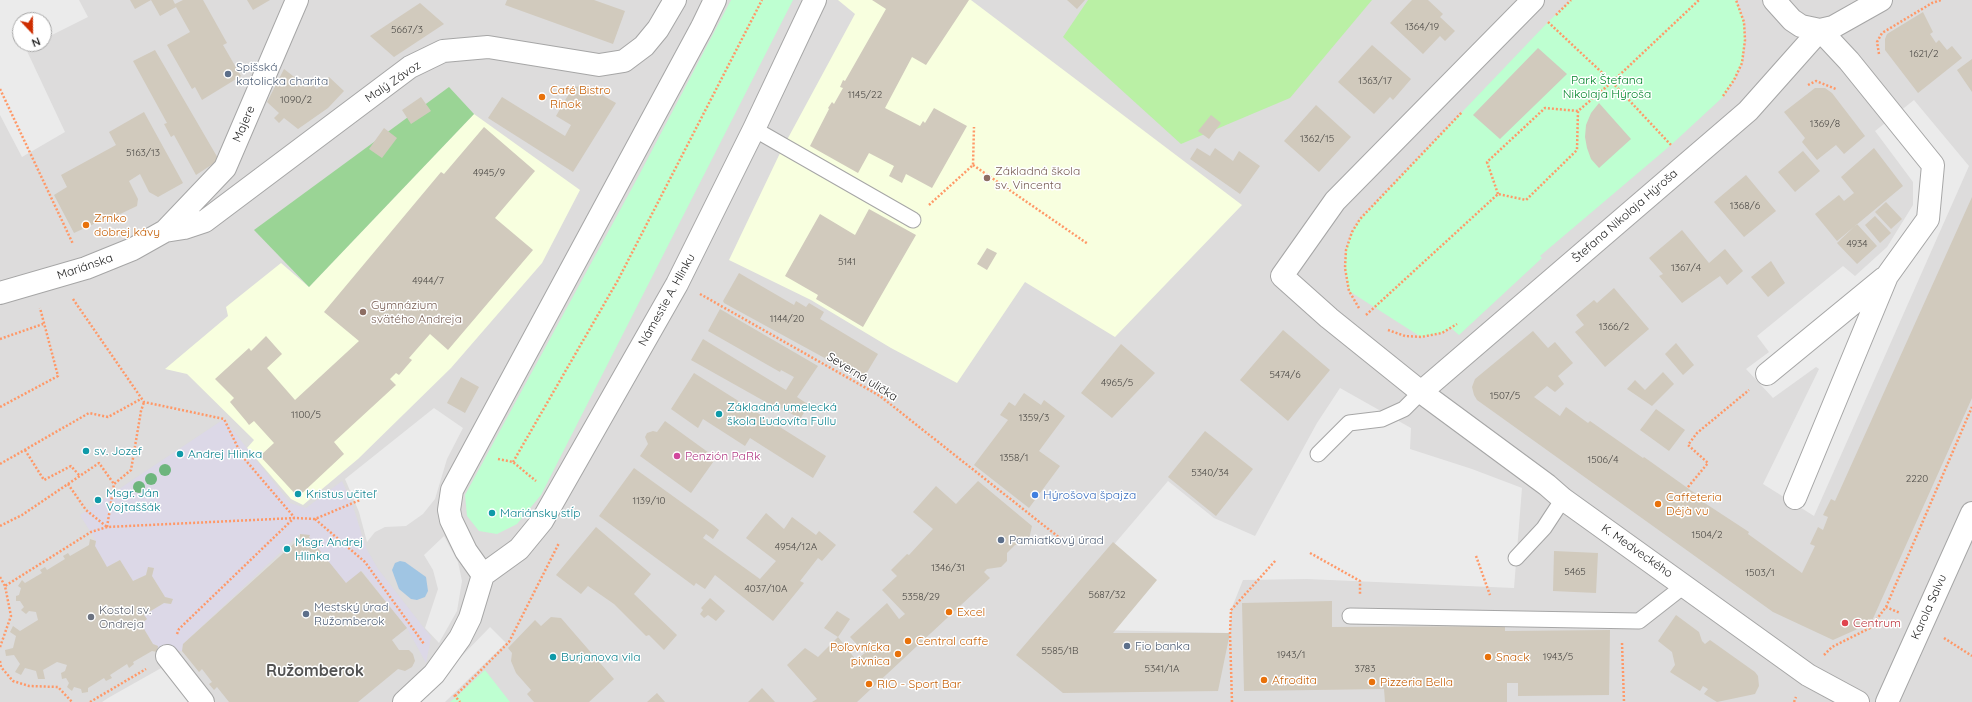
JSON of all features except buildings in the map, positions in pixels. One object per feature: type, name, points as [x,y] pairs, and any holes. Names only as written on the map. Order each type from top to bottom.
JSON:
[{"type":"street","name":"Majere","points":[[166,231],[225,168],[297,0]]},
{"type":"street","name":"Malý Závoz","points":[[166,231],[184,228],[205,220],[410,68],[443,51],[488,47],[599,65],[624,62],[644,46],[658,29],[675,0]]},
{"type":"street","points":[[404,702],[434,674],[448,657],[470,618],[484,575],[466,551],[451,520],[449,510],[452,490],[699,34],[715,0]]},
{"type":"street","name":"Námestie A. Hlinku","points":[[484,575],[519,549],[542,521],[677,284],[754,129],[815,0]]},
{"type":"street","name":"K. Medveckého","points":[[1533,0],[1335,201],[1282,276],[1329,318],[1421,392],[1547,485],[1563,499],[1685,585],[1808,675],[1858,702]]},
{"type":"street","points":[[1774,0],[1792,20],[1801,26],[1820,30],[1833,28],[1881,0]]},
{"type":"street","points":[[1795,498],[1887,276],[1928,220],[1933,165],[1850,61],[1820,30]]},
{"type":"street","name":"Štefana Nikolaja Hýroša","points":[[1421,392],[1748,111],[1820,30]]},
{"type":"street","name":"Mariánska","points":[[0,293],[86,268],[133,249],[166,231]]},
{"type":"street","points":[[1767,374],[1887,276]]},
{"type":"street","name":"Karola Salvu","points":[[1887,702],[1972,513]]},
{"type":"street","points":[[167,656],[203,702]]},
{"type":"lane","points":[[754,129],[913,220]]},
{"type":"lane","points":[[1318,454],[1349,423],[1382,419],[1404,409],[1421,392]]},
{"type":"lane","points":[[1516,558],[1544,528],[1563,499]]},
{"type":"lane","points":[[1355,616],[1621,622],[1639,621],[1685,585]]},
{"type":"path","points":[[513,462],[618,280],[762,0]]},
{"type":"path","points":[[1571,0],[1548,22],[1612,82],[1671,145]]},
{"type":"path","points":[[1498,194],[1487,162],[1545,108],[1578,111],[1612,82],[1699,0]]},
{"type":"path","points":[[1719,100],[1734,80],[1742,63],[1745,40],[1744,22],[1736,0]]},
{"type":"path","points":[[1805,86],[1816,81],[1838,89],[1880,58],[1877,49],[1877,42],[1882,33],[1931,1],[1941,0]]},
{"type":"path","points":[[0,89],[69,236],[86,268]]},
{"type":"path","points":[[1371,320],[1366,316],[1349,291],[1345,268],[1346,250],[1352,232],[1360,219],[1465,109]]},
{"type":"path","points":[[1498,194],[1526,200],[1577,150],[1578,111]]},
{"type":"path","points":[[913,220],[973,165],[974,127]]},
{"type":"path","points":[[1666,150],[1677,140]]},
{"type":"path","points":[[973,165],[1088,244]]},
{"type":"path","points":[[1329,318],[1366,316],[1498,194]]},
{"type":"path","name":"Severná ulička","points":[[677,284],[697,292],[880,396],[1061,539]]},
{"type":"path","points":[[0,407],[58,376],[43,324],[39,302]]},
{"type":"path","points":[[75,304],[144,402],[224,419],[242,456],[295,518]]},
{"type":"path","points":[[1383,329],[1405,336],[1421,337],[1442,333],[1462,322]]},
{"type":"path","points":[[0,339],[43,324]]},
{"type":"path","points":[[1688,487],[1708,463],[1688,445],[1697,433],[1767,374]]},
{"type":"path","points":[[0,464],[89,413],[108,417],[141,399]]},
{"type":"path","points":[[107,527],[114,484],[131,470],[141,411],[144,402]]},
{"type":"path","points":[[1794,702],[1808,675],[1819,659],[1832,647],[1870,628],[1886,607],[1972,407]]},
{"type":"path","points":[[25,450],[44,480],[71,466],[79,475]]},
{"type":"path","points":[[0,526],[22,515],[79,475],[99,463],[114,484]]},
{"type":"path","points":[[68,484],[86,510],[107,527]]},
{"type":"path","points":[[6,586],[91,532],[107,527],[295,518],[315,519],[360,500]]},
{"type":"path","points":[[90,702],[167,656],[179,630],[295,518]]},
{"type":"path","points":[[315,519],[365,562],[429,651],[434,674]]},
{"type":"path","points":[[1310,553],[1360,580],[1355,616]]},
{"type":"path","points":[[1476,556],[1498,619]]},
{"type":"path","points":[[1232,702],[1230,633],[1231,610],[1276,560]]},
{"type":"path","points":[[0,577],[6,586],[12,616],[0,647]]},
{"type":"path","points":[[1886,607],[1922,623],[1972,656]]},
{"type":"path","points":[[1621,622],[1624,702]]},
{"type":"path","points":[[0,661],[1,667],[13,681],[29,686],[58,687],[72,702]]},
{"type":"shaded area","points":[[0,0],[1972,0],[1972,702],[0,702]]},
{"type":"shaded area","points":[[0,0],[79,0],[88,17],[52,35],[52,12],[12,12],[12,52],[27,52],[65,132],[22,157],[0,115]]},
{"type":"shaded area","name":"Základná škola sv. Vincenta","points":[[838,0],[971,0],[1242,205],[1115,337],[1025,282],[957,383],[891,348],[811,300],[729,260],[781,151],[855,14]]},
{"type":"shaded area","points":[[1914,100],[1969,166],[1814,516],[1763,484],[1819,369],[1816,367],[1773,398],[1746,369],[1769,352],[1757,336],[1843,266],[1855,276],[1887,247],[1913,205],[1913,182],[1875,131]]},
{"type":"shaded area","name":"Gymnázium svätého Andreja","points":[[474,114],[580,190],[542,263],[451,368],[358,459],[303,505],[291,499],[247,448],[254,440],[187,374],[165,369],[228,316],[226,307],[281,263],[309,287]]},
{"type":"shaded area","points":[[1340,388],[1411,428],[1410,449],[1472,469],[1522,488],[1514,588],[1307,579],[1243,580],[1231,610],[1230,633],[1102,630],[1105,555],[1168,481],[1214,518],[1255,536],[1317,423]]},
{"type":"shaded area","points":[[434,408],[463,428],[447,459],[435,499],[423,514],[406,526],[385,527],[375,532],[367,542],[359,512],[345,479]]},
{"type":"shaded area","points":[[224,419],[290,503],[306,508],[342,481],[352,503],[366,548],[378,569],[431,637],[426,663],[407,628],[362,571],[346,583],[300,534],[183,644],[182,651],[157,652],[158,646],[153,644],[141,624],[147,619],[144,615],[164,603],[171,604],[173,599],[165,597],[152,576],[154,568],[148,567],[146,575],[133,581],[120,560],[107,567],[95,546],[96,541],[80,515]]},
{"type":"shaded area","points":[[444,536],[458,562],[462,581],[457,611],[439,643],[425,628],[438,589],[433,570],[424,555]]},
{"type":"shaded area","points":[[490,627],[506,643],[445,702],[417,702]]},
{"type":"shaded area","points":[[163,667],[191,702],[102,702],[108,698]]},
{"type":"green space","points":[[731,0],[793,0],[541,495],[517,524],[497,534],[479,531],[467,516],[465,495],[638,177]]},
{"type":"green space","points":[[1088,0],[1372,0],[1290,98],[1181,144],[1063,37]]},
{"type":"green space","name":"Park Štefana Nikolaja Hýroša","points":[[1571,0],[1736,0],[1744,22],[1745,40],[1742,63],[1724,96],[1671,145],[1540,256],[1542,258],[1459,335],[1451,328],[1442,333],[1421,337],[1349,291],[1345,268],[1346,250],[1352,232],[1360,219],[1548,22]]},
{"type":"green space","points":[[449,87],[474,114],[309,287],[254,230]]},
{"type":"green space","points":[[485,670],[510,702],[450,702],[456,697]]},
{"type":"water","points":[[400,561],[405,562],[426,577],[428,591],[425,597],[417,600],[411,599],[399,589],[392,570],[395,563]]},
{"type":"place","name":"Spišská katolicka charita","points":[[228,74]]},
{"type":"place","name":"Café Bistro Rínok","points":[[542,97]]},
{"type":"place","name":"Základná škola sv. Vincenta","points":[[987,178]]},
{"type":"place","name":"Zrnko dobrej kávy","points":[[86,225]]},
{"type":"place","name":"Gymnázium svätého Andreja","points":[[363,312]]},
{"type":"place","name":"Základná umelecká škola Ľudovíta Fullu","points":[[719,414]]},
{"type":"place","name":"sv. Jozef","points":[[86,451]]},
{"type":"place","name":"Andrej Hlinka","points":[[180,454]]},
{"type":"place","name":"Penzión PaRk","points":[[677,456]]},
{"type":"place","name":"Kristus učiteľ","points":[[298,494]]},
{"type":"place","name":"Hýrošova špajza","points":[[1035,495]]},
{"type":"place","name":"Msgr. Ján Vojtaššák","points":[[98,500]]},
{"type":"place","name":"Caffeteria Déjà vu","points":[[1658,504]]},
{"type":"place","name":"Mariánsky stĺp","points":[[492,513]]},
{"type":"place","name":"Pamiatkový úrad","points":[[1001,540]]},
{"type":"place","name":"Msgr. Andrej Hlinka","points":[[287,549]]},
{"type":"place","name":"Excel","points":[[949,612]]},
{"type":"place","name":"Mestský úrad Ružomberok","points":[[306,614]]},
{"type":"place","name":"Kostol sv. Ondreja","points":[[91,617]]},
{"type":"place","name":"Centrum","points":[[1845,623]]},
{"type":"place","name":"Central caffe","points":[[908,641]]},
{"type":"place","name":"Fio banka","points":[[1127,646]]},
{"type":"place","name":"Poľovnícka pivnica","points":[[898,654]]},
{"type":"place","name":"Burjanova vila","points":[[553,657]]},
{"type":"place","name":"Snack","points":[[1488,657]]},
{"type":"place","name":"Afrodita","points":[[1264,680]]},
{"type":"place","name":"Pizzeria Bella","points":[[1372,682]]},
{"type":"place","name":"RIO - Sport Bar","points":[[869,684]]},
{"type":"district","name":"Ružomberok","points":[[315,671]]}]
